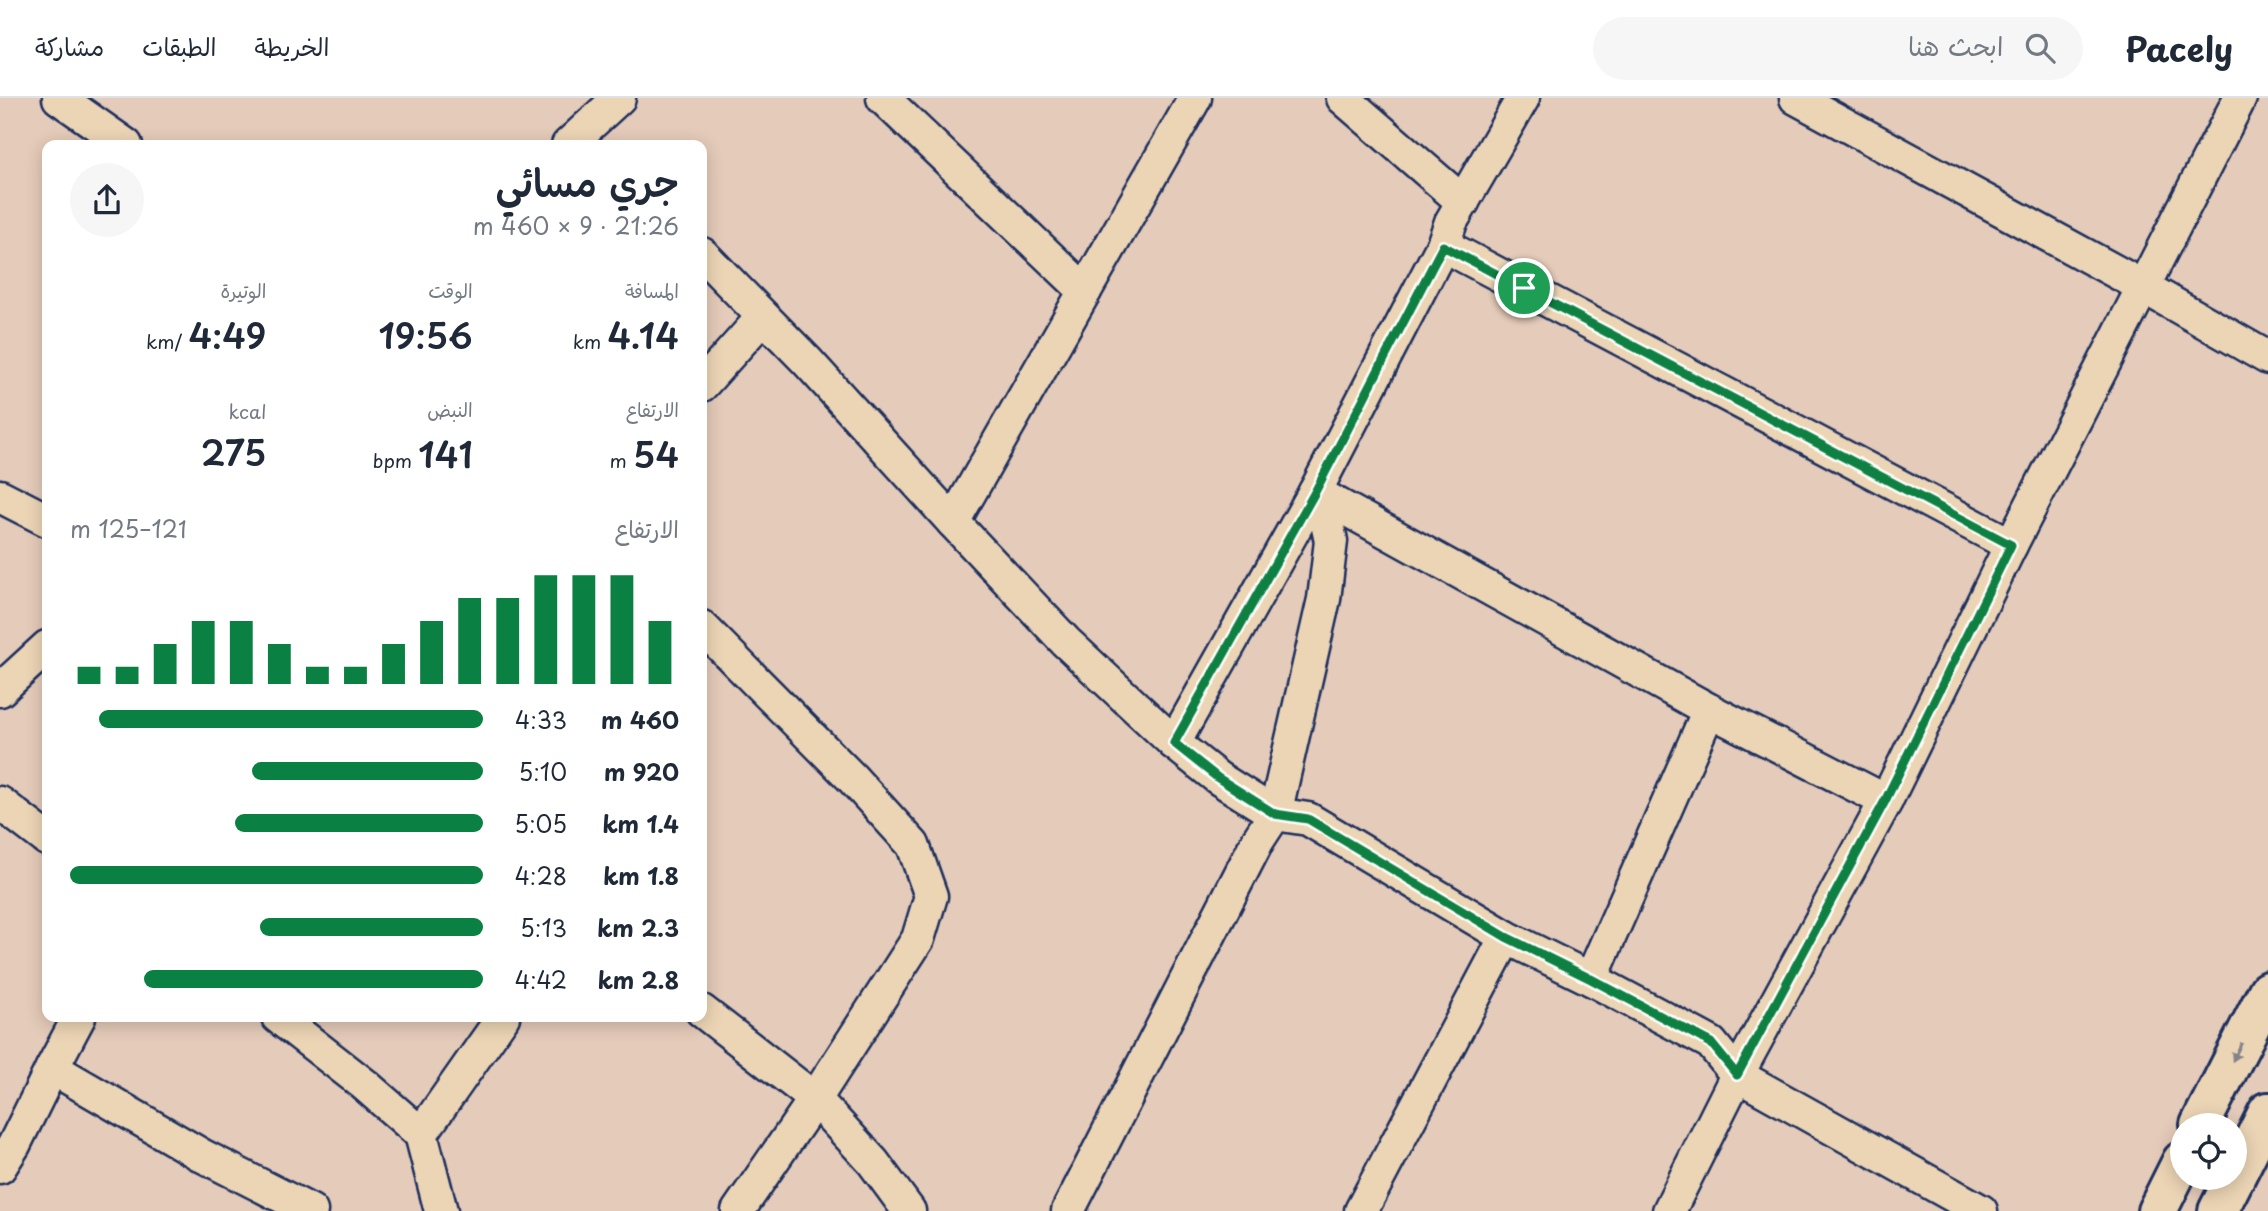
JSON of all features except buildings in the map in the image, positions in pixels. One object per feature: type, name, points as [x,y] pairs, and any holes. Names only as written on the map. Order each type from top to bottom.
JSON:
[{"type":"main road","points":[[2206,1113],[2268,991]]},
{"type":"main road","points":[[2218,1211],[2268,1112]]},
{"type":"main road","points":[[2157,1211],[2170,1185]]},
{"type":"street","points":[[59,98],[119,140]]},
{"type":"street","points":[[583,140],[619,98]]},
{"type":"street","points":[[883,98],[1085,291]]},
{"type":"street","points":[[953,522],[1195,98]]},
{"type":"street","points":[[1343,98],[1463,202]]},
{"type":"street","points":[[1174,743],[1315,492],[1443,246],[1451,222],[1523,98]]},
{"type":"street","points":[[1796,98],[2142,286],[2268,358]]},
{"type":"street","points":[[1669,1211],[1737,1075],[1885,801],[2011,545],[2240,98]]},
{"type":"street","points":[[1443,246],[2011,545]]},
{"type":"street","points":[[707,259],[807,361],[1066,642],[1174,743],[1218,778],[1275,814],[1308,819],[1506,937],[1711,1043],[1737,1075],[1981,1211]]},
{"type":"street","points":[[707,379],[763,317]]},
{"type":"street","points":[[1315,492],[1709,710],[1885,801]]},
{"type":"street","points":[[1068,1211],[1258,840],[1275,814],[1324,599],[1331,541],[1325,514],[1315,492]]},
{"type":"street","points":[[0,496],[42,517]]},
{"type":"street","points":[[707,632],[852,778],[913,845],[931,896],[918,939],[815,1099],[738,1211]]},
{"type":"street","points":[[0,690],[42,652]]},
{"type":"street","points":[[1591,979],[1709,710]]},
{"type":"street","points":[[0,803],[42,835]]},
{"type":"street","points":[[1361,1211],[1506,937]]},
{"type":"street","points":[[707,1015],[815,1099],[873,1162],[909,1211]]},
{"type":"street","points":[[0,1167],[15,1145],[76,1022]]},
{"type":"street","points":[[284,1022],[365,1085],[421,1134],[442,1211]]},
{"type":"street","points":[[421,1134],[499,1022]]},
{"type":"street","points":[[52,1068],[203,1156],[311,1211]]},
{"type":"route","points":[[1443,246],[1524,288],[2011,545],[1885,801],[1737,1075],[1711,1043],[1506,937],[1308,819],[1275,814],[1218,778],[1174,743],[1315,492],[1443,246]]}]
